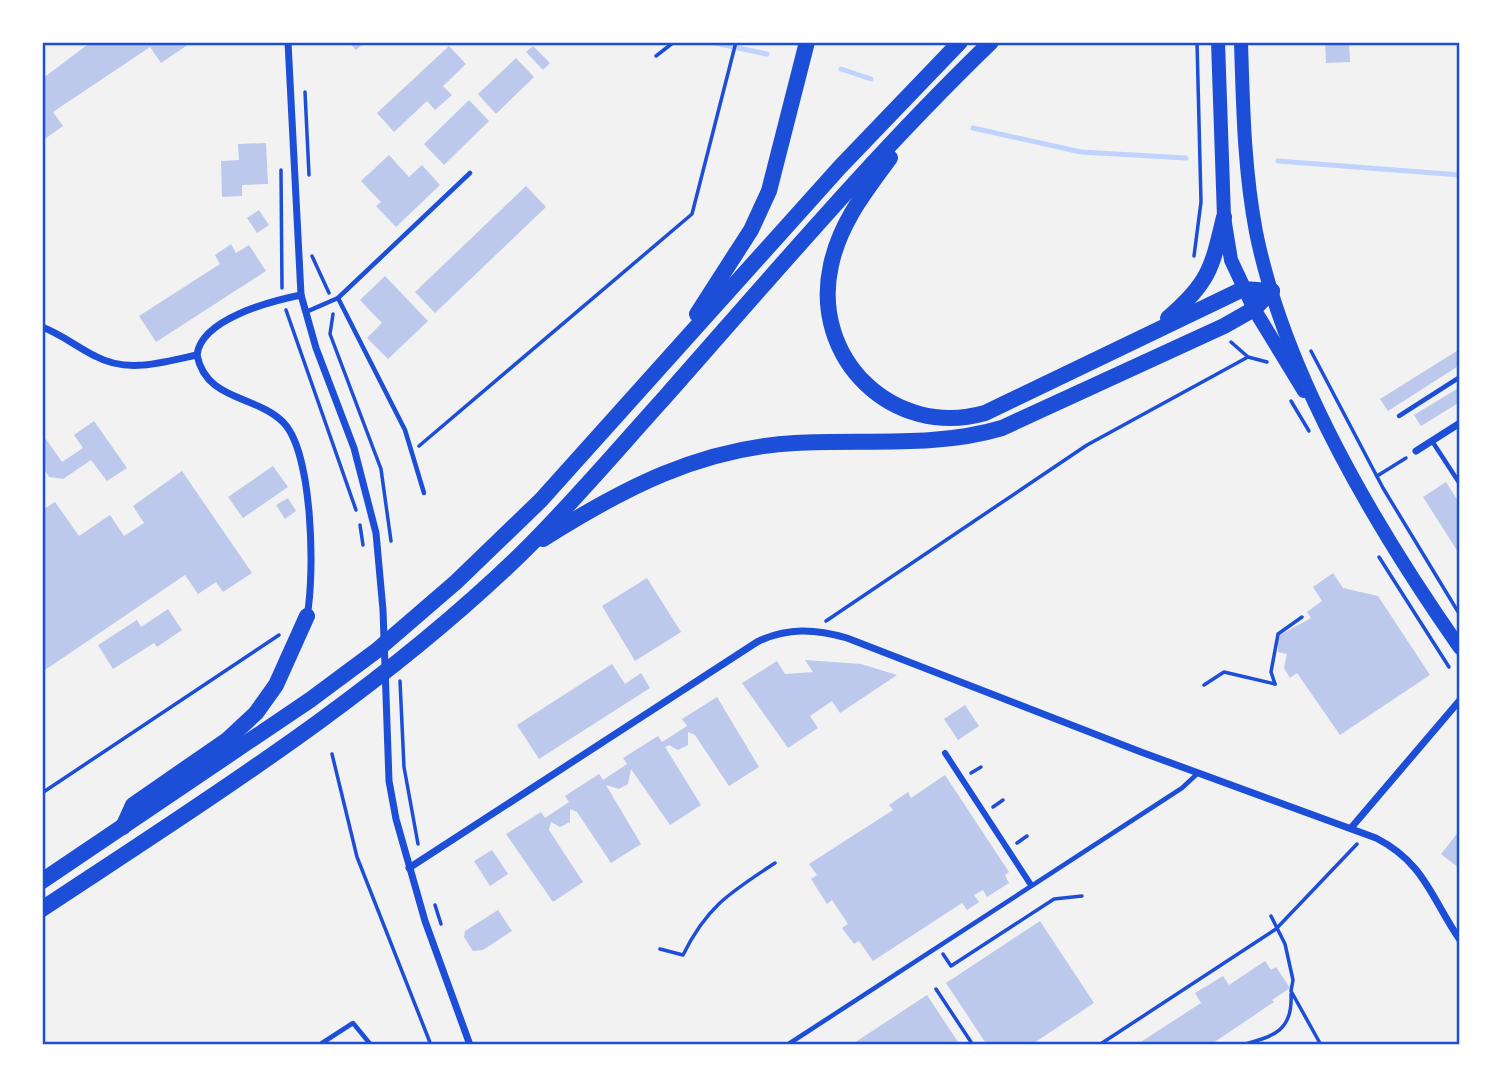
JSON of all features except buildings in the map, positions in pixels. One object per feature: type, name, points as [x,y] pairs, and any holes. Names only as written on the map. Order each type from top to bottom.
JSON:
[{"type":"highway","points":[[674,352],[751,230],[769,191],[807,42]]},
{"type":"highway","points":[[42,881],[255,739],[388,641],[522,519],[841,167],[960,42]]},
{"type":"highway","points":[[42,909],[364,690],[447,621],[523,552],[940,91],[991,42]]},
{"type":"highway","points":[[940,91],[852,210],[833,257],[828,282],[831,318],[840,346],[860,377],[880,396],[905,411],[932,419],[959,419],[1000,406],[1242,289],[1272,291]]},
{"type":"highway","points":[[1151,334],[1189,300],[1208,276],[1224,217]]},
{"type":"highway","points":[[523,552],[630,486],[718,454],[792,443],[965,437],[1002,428],[1077,395],[1254,309],[1272,291]]},
{"type":"highway","points":[[123,827],[133,804],[227,740],[256,713],[276,685],[307,616]]},
{"type":"main road","points":[[1218,42],[1224,217],[1231,260],[1242,289],[1285,364],[1321,415],[1405,566],[1460,648]]},
{"type":"main road","points":[[1241,42],[1249,192],[1272,291],[1321,415]]},
{"type":"street","points":[[288,42],[301,295],[369,500],[379,550],[389,781],[409,868],[425,921],[470,1045]]},
{"type":"street","points":[[301,295],[238,315],[202,341],[197,355],[201,367],[217,388],[269,411],[289,429],[299,458],[313,540],[313,579],[307,616]]},
{"type":"street","points":[[42,327],[95,357],[126,366],[148,365],[197,355]]},
{"type":"street","points":[[1416,451],[1460,423]]},
{"type":"street","points":[[409,868],[757,642],[787,631],[822,631],[1351,828],[1387,844],[1414,864],[1460,940]]},
{"type":"street","points":[[1351,828],[1460,701]]},
{"type":"street","points":[[945,753],[1031,886]]},
{"type":"lane","points":[[305,313],[338,298],[470,173]]},
{"type":"lane","points":[[338,298],[412,452],[424,492]]},
{"type":"lane","points":[[1399,416],[1460,377]]},
{"type":"lane","points":[[1433,440],[1460,484]]},
{"type":"lane","points":[[786,1045],[1182,788],[1198,773]]},
{"type":"lane","points":[[319,1045],[353,1023],[371,1045]]},
{"type":"path","points":[[656,56],[674,42]]},
{"type":"path","points":[[412,452],[692,214],[736,42]]},
{"type":"path","points":[[1192,267],[1200,229],[1201,202],[1198,42]]},
{"type":"path","points":[[280,158],[281,278]]},
{"type":"path","points":[[311,254],[327,282],[332,303],[330,334],[333,345],[364,417],[381,469],[389,516],[391,552]]},
{"type":"path","points":[[289,322],[341,464],[363,546]]},
{"type":"path","points":[[1313,354],[1376,476],[1435,578],[1460,615]]},
{"type":"path","points":[[822,631],[826,621],[839,609],[1087,445],[1248,356]]},
{"type":"path","points":[[1376,476],[1416,451]]},
{"type":"path","points":[[1203,685],[1224,672],[1275,684],[1272,672],[1278,634],[1302,617]]},
{"type":"path","points":[[42,793],[284,631]]},
{"type":"path","points":[[401,696],[404,767],[414,827]]},
{"type":"path","points":[[332,754],[357,857],[431,1045]]},
{"type":"path","points":[[1099,1045],[1276,929],[1357,844]]},
{"type":"path","points":[[660,949],[683,955],[698,924],[716,905],[775,863]]},
{"type":"path","points":[[938,946],[951,966],[1054,899],[1082,896]]},
{"type":"path","points":[[1242,1045],[1264,1039],[1284,1027],[1291,1011],[1293,980],[1284,944],[1271,916]]},
{"type":"path","points":[[936,989],[972,1045]]},
{"type":"path","points":[[1291,991],[1321,1045]]},
{"type":"waterway","points":[[710,42],[767,54]]},
{"type":"waterway","points":[[841,69],[871,79]]},
{"type":"waterway","points":[[973,128],[1081,152],[1186,158]]},
{"type":"waterway","points":[[1278,161],[1460,175]]}]
